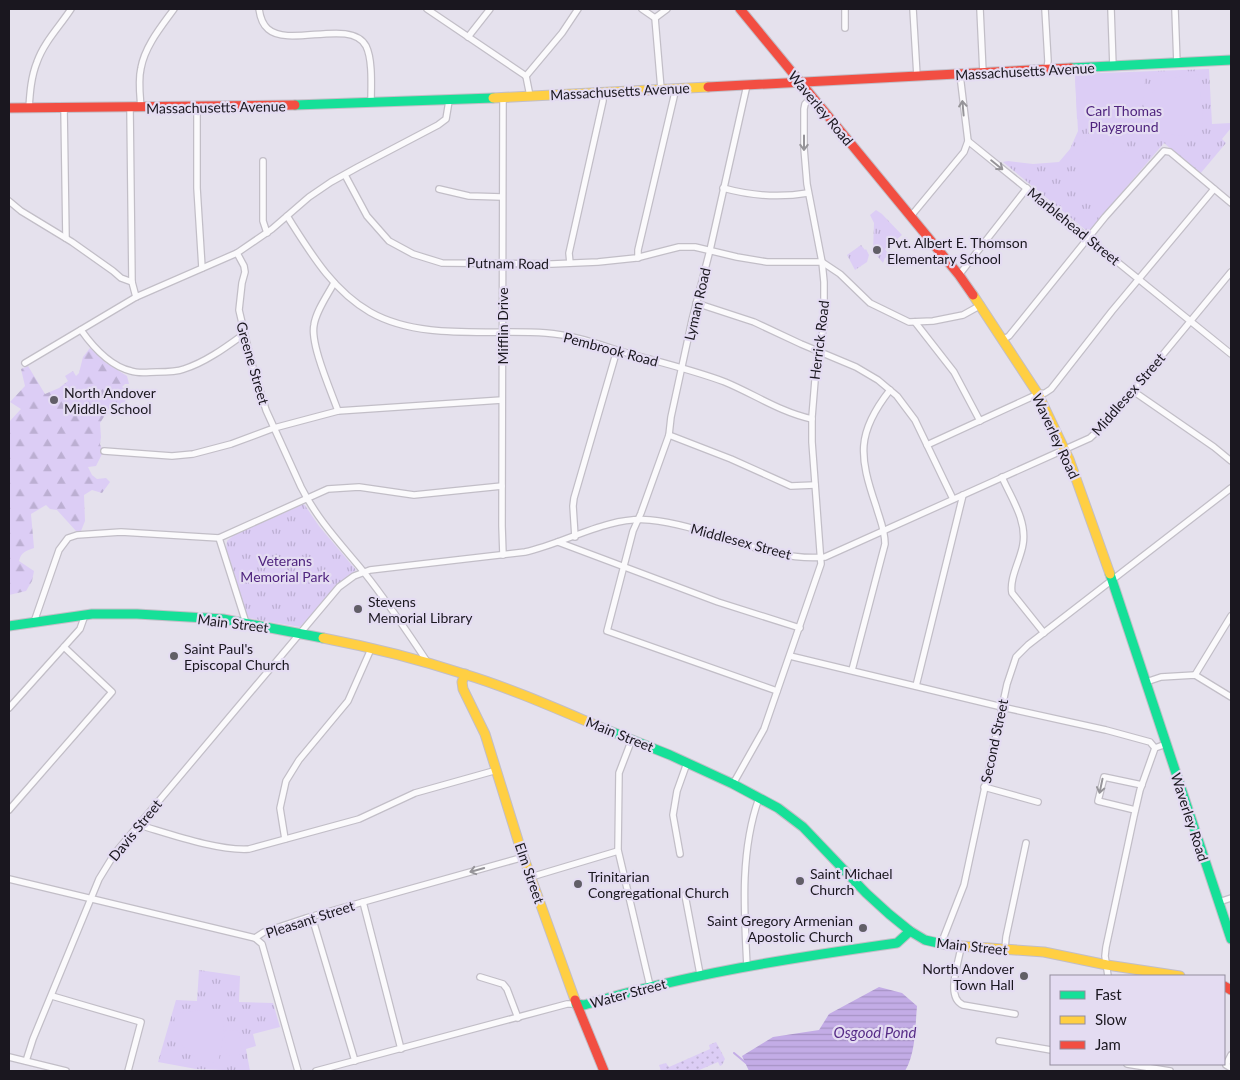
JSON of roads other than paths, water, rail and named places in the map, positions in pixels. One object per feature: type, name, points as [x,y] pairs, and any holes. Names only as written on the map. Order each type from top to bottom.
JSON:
[{"type":"main road","name":"Waverley Road","points":[[740,9],[959,275],[981,305],[1038,394],[1065,449],[1086,504],[1231,939]]},
{"type":"main road","name":"Massachusetts Avenue","points":[[9,108],[141,108],[449,101],[1231,60]]},
{"type":"main road","name":"Main Street","points":[[9,626],[84,615],[137,614],[202,618],[246,623],[301,633],[428,663],[465,674],[507,689],[687,762],[778,808],[796,821],[866,893],[910,932],[925,940],[961,947],[1044,952],[1107,965],[1173,975]]},
{"type":"main road","name":"Elm Street","points":[[465,674],[462,682],[463,689],[481,723],[531,877],[576,1004],[604,1071]]},
{"type":"main road","name":"Water Street","points":[[576,1004],[584,1005],[700,974],[897,943],[910,932]]},
{"type":"street","points":[[29,108],[31,83],[37,61],[44,47],[71,9]]},
{"type":"street","points":[[141,108],[140,75],[142,60],[152,40],[174,9]]},
{"type":"street","points":[[259,9],[268,30],[276,33],[286,36],[345,34],[361,40],[367,48],[370,64],[370,103]]},
{"type":"street","points":[[427,9],[526,76],[530,96]]},
{"type":"street","points":[[468,37],[490,9]]},
{"type":"street","points":[[526,76],[562,33],[578,9]]},
{"type":"street","points":[[642,9],[655,18]]},
{"type":"street","points":[[655,18],[667,9]]},
{"type":"street","points":[[845,9],[845,28]]},
{"type":"street","points":[[914,9],[917,76]]},
{"type":"street","points":[[980,9],[983,73]]},
{"type":"street","points":[[1044,9],[1047,69]]},
{"type":"street","points":[[1110,9],[1113,67]]},
{"type":"street","points":[[1175,9],[1177,64]]},
{"type":"street","points":[[655,18],[661,89]]},
{"type":"street","points":[[911,216],[964,152],[968,141],[960,75]]},
{"type":"street","name":"Lyman Road","points":[[747,85],[710,250],[696,303],[669,435],[633,531],[607,631],[777,691]]},
{"type":"street","points":[[638,258],[638,250],[676,88]]},
{"type":"street","points":[[570,263],[569,253],[603,101],[602,92]]},
{"type":"street","name":"Herrick Road","points":[[733,784],[764,729],[819,572],[821,557],[812,419],[814,382],[825,311],[822,262],[808,193],[804,148],[805,104],[812,97]]},
{"type":"street","name":"Mifflin Drive","points":[[503,98],[503,555]]},
{"type":"street","points":[[25,363],[136,297],[238,254],[267,233],[309,197],[344,175],[438,125],[446,119],[449,101]]},
{"type":"street","points":[[197,106],[197,188],[202,268]]},
{"type":"street","points":[[64,108],[66,238]]},
{"type":"street","points":[[130,108],[132,282],[136,297]]},
{"type":"street","name":"Marblehead Street","points":[[968,141],[1231,354]]},
{"type":"street","points":[[1004,340],[1164,151],[1170,152],[1231,204]]},
{"type":"street","points":[[263,161],[263,221],[267,233]]},
{"type":"street","name":"Putnam Road","points":[[344,175],[367,216],[389,241],[404,250],[442,263],[570,263],[612,261],[638,258],[678,247],[710,250],[767,262],[822,262]]},
{"type":"street","points":[[723,188],[754,195],[771,196],[808,193]]},
{"type":"street","points":[[959,275],[1027,188]]},
{"type":"street","points":[[439,189],[469,196],[502,197]]},
{"type":"street","points":[[927,445],[1051,389],[1105,319],[1214,189]]},
{"type":"street","points":[[9,202],[66,238],[114,271],[121,278],[132,282]]},
{"type":"street","name":"Pembrook Road","points":[[287,216],[317,262],[334,283],[370,312],[392,322],[442,330],[569,335],[725,382],[778,408],[812,419]]},
{"type":"street","name":"Greene Street","points":[[238,254],[244,266],[239,310],[257,382],[274,428],[307,498],[428,663]]},
{"type":"street","points":[[822,262],[840,274],[870,303],[909,322],[933,321],[963,315],[981,305]]},
{"type":"street","name":"Middlesex Street","points":[[301,633],[339,587],[363,572],[539,549],[614,524],[638,520],[676,524],[778,553],[825,557],[1088,440],[1100,430],[1231,272]]},
{"type":"street","points":[[334,283],[313,327],[319,358],[338,411]]},
{"type":"street","points":[[696,303],[748,319],[863,370],[890,390],[915,420],[953,499]]},
{"type":"street","points":[[915,322],[954,372],[980,421]]},
{"type":"street","points":[[81,330],[108,360],[130,371],[137,372],[168,372],[184,369],[214,354],[244,334]]},
{"type":"street","points":[[575,537],[574,498],[617,350]]},
{"type":"street","points":[[852,670],[884,544],[885,530],[866,476],[863,450],[864,438],[867,427],[890,390]]},
{"type":"street","points":[[1133,391],[1231,461]]},
{"type":"street","points":[[104,451],[172,456],[193,454],[231,444],[274,428],[338,411],[502,400]]},
{"type":"street","points":[[669,435],[731,459],[791,486],[815,485]]},
{"type":"street","points":[[1002,477],[1018,510],[1024,530],[1024,543],[1013,580],[1012,593],[1044,633]]},
{"type":"street","points":[[34,622],[57,555],[68,538],[77,535],[121,532],[219,538],[328,489],[349,486],[414,496],[502,486]]},
{"type":"street","name":"Second Street","points":[[941,944],[964,885],[1009,676],[1016,657],[1044,633],[1231,488]]},
{"type":"street","points":[[916,686],[963,495]]},
{"type":"street","points":[[219,538],[246,623]]},
{"type":"street","points":[[558,542],[718,602],[800,628]]},
{"type":"street","points":[[9,708],[80,629],[84,615]]},
{"type":"street","points":[[1194,675],[1231,616]]},
{"type":"street","name":"Davis Street","points":[[26,1061],[33,1039],[99,879],[115,853],[301,633]]},
{"type":"street","points":[[9,810],[112,692],[64,647]]},
{"type":"street","points":[[285,839],[280,808],[286,781],[299,760],[348,700],[371,649]]},
{"type":"street","points":[[790,656],[1130,736],[1150,742],[1155,748]]},
{"type":"street","points":[[1146,682],[1161,677],[1194,675],[1231,697]]},
{"type":"street","points":[[632,739],[619,773],[618,851],[650,986]]},
{"type":"street","points":[[1155,748],[1166,744]]},
{"type":"street","points":[[1108,975],[1105,956],[1109,930],[1135,810],[1155,748]]},
{"type":"street","points":[[680,854],[673,815],[677,791],[687,762]]},
{"type":"street","points":[[139,825],[222,847],[240,850],[261,847],[359,819],[414,793],[497,770]]},
{"type":"street","points":[[1135,810],[1098,801],[1104,777],[1142,785]]},
{"type":"street","points":[[984,788],[1038,802]]},
{"type":"street","points":[[747,966],[744,909],[746,863],[753,818],[759,798]]},
{"type":"street","points":[[1005,949],[1026,843]]},
{"type":"street","points":[[531,877],[618,851]]},
{"type":"street","name":"Pleasant Street","points":[[9,879],[255,938],[264,932],[312,917],[524,857]]},
{"type":"street","points":[[685,895],[700,974]]},
{"type":"street","points":[[1219,902],[1231,898]]},
{"type":"street","points":[[363,902],[401,1049]]},
{"type":"street","points":[[312,917],[355,1061]]},
{"type":"street","points":[[255,938],[262,944],[298,1071]]},
{"type":"street","points":[[961,947],[953,991],[956,1000],[963,1005],[1015,1014]]},
{"type":"street","points":[[480,977],[503,984],[507,989],[518,1018]]},
{"type":"street","points":[[52,996],[141,1022],[128,1071]]},
{"type":"street","name":"Water Street","points":[[316,1071],[567,1004],[576,1004]]},
{"type":"street","points":[[1000,1041],[1050,1050]]},
{"type":"street","points":[[1231,1055],[1226,1064],[1231,1068]]},
{"type":"street","points":[[9,1057],[66,1071]]},
{"type":"street","points":[[1133,1065],[1170,1071]]},
{"type":"water","name":"Osgood Pond","points":[[879,987],[902,993],[917,1006],[913,1048],[905,1071],[749,1071],[742,1056],[773,1037],[819,1030],[829,1014]]},
{"type":"waterway","points":[[734,1053],[746,1063]]},
{"type":"place","name":"Pvt. Albert E. Thomson Elementary School","points":[[877,250]]},
{"type":"place","name":"North Andover Middle School","points":[[54,400]]},
{"type":"place","name":"Stevens Memorial Library","points":[[358,609]]},
{"type":"place","name":"Saint Paul's Episcopal Church","points":[[174,656]]},
{"type":"place","name":"Saint Michael Church","points":[[800,881]]},
{"type":"place","name":"Trinitarian Congregational Church","points":[[578,884]]},
{"type":"place","name":"Saint Gregory Armenian Apostolic Church","points":[[863,928]]},
{"type":"place","name":"North Andover Town Hall","points":[[1024,976]]},
{"type":"park label","name":"Carl Thomas Playground","points":[[1124,118]]},
{"type":"park label","name":"Veterans Memorial Park","points":[[285,568]]}]
